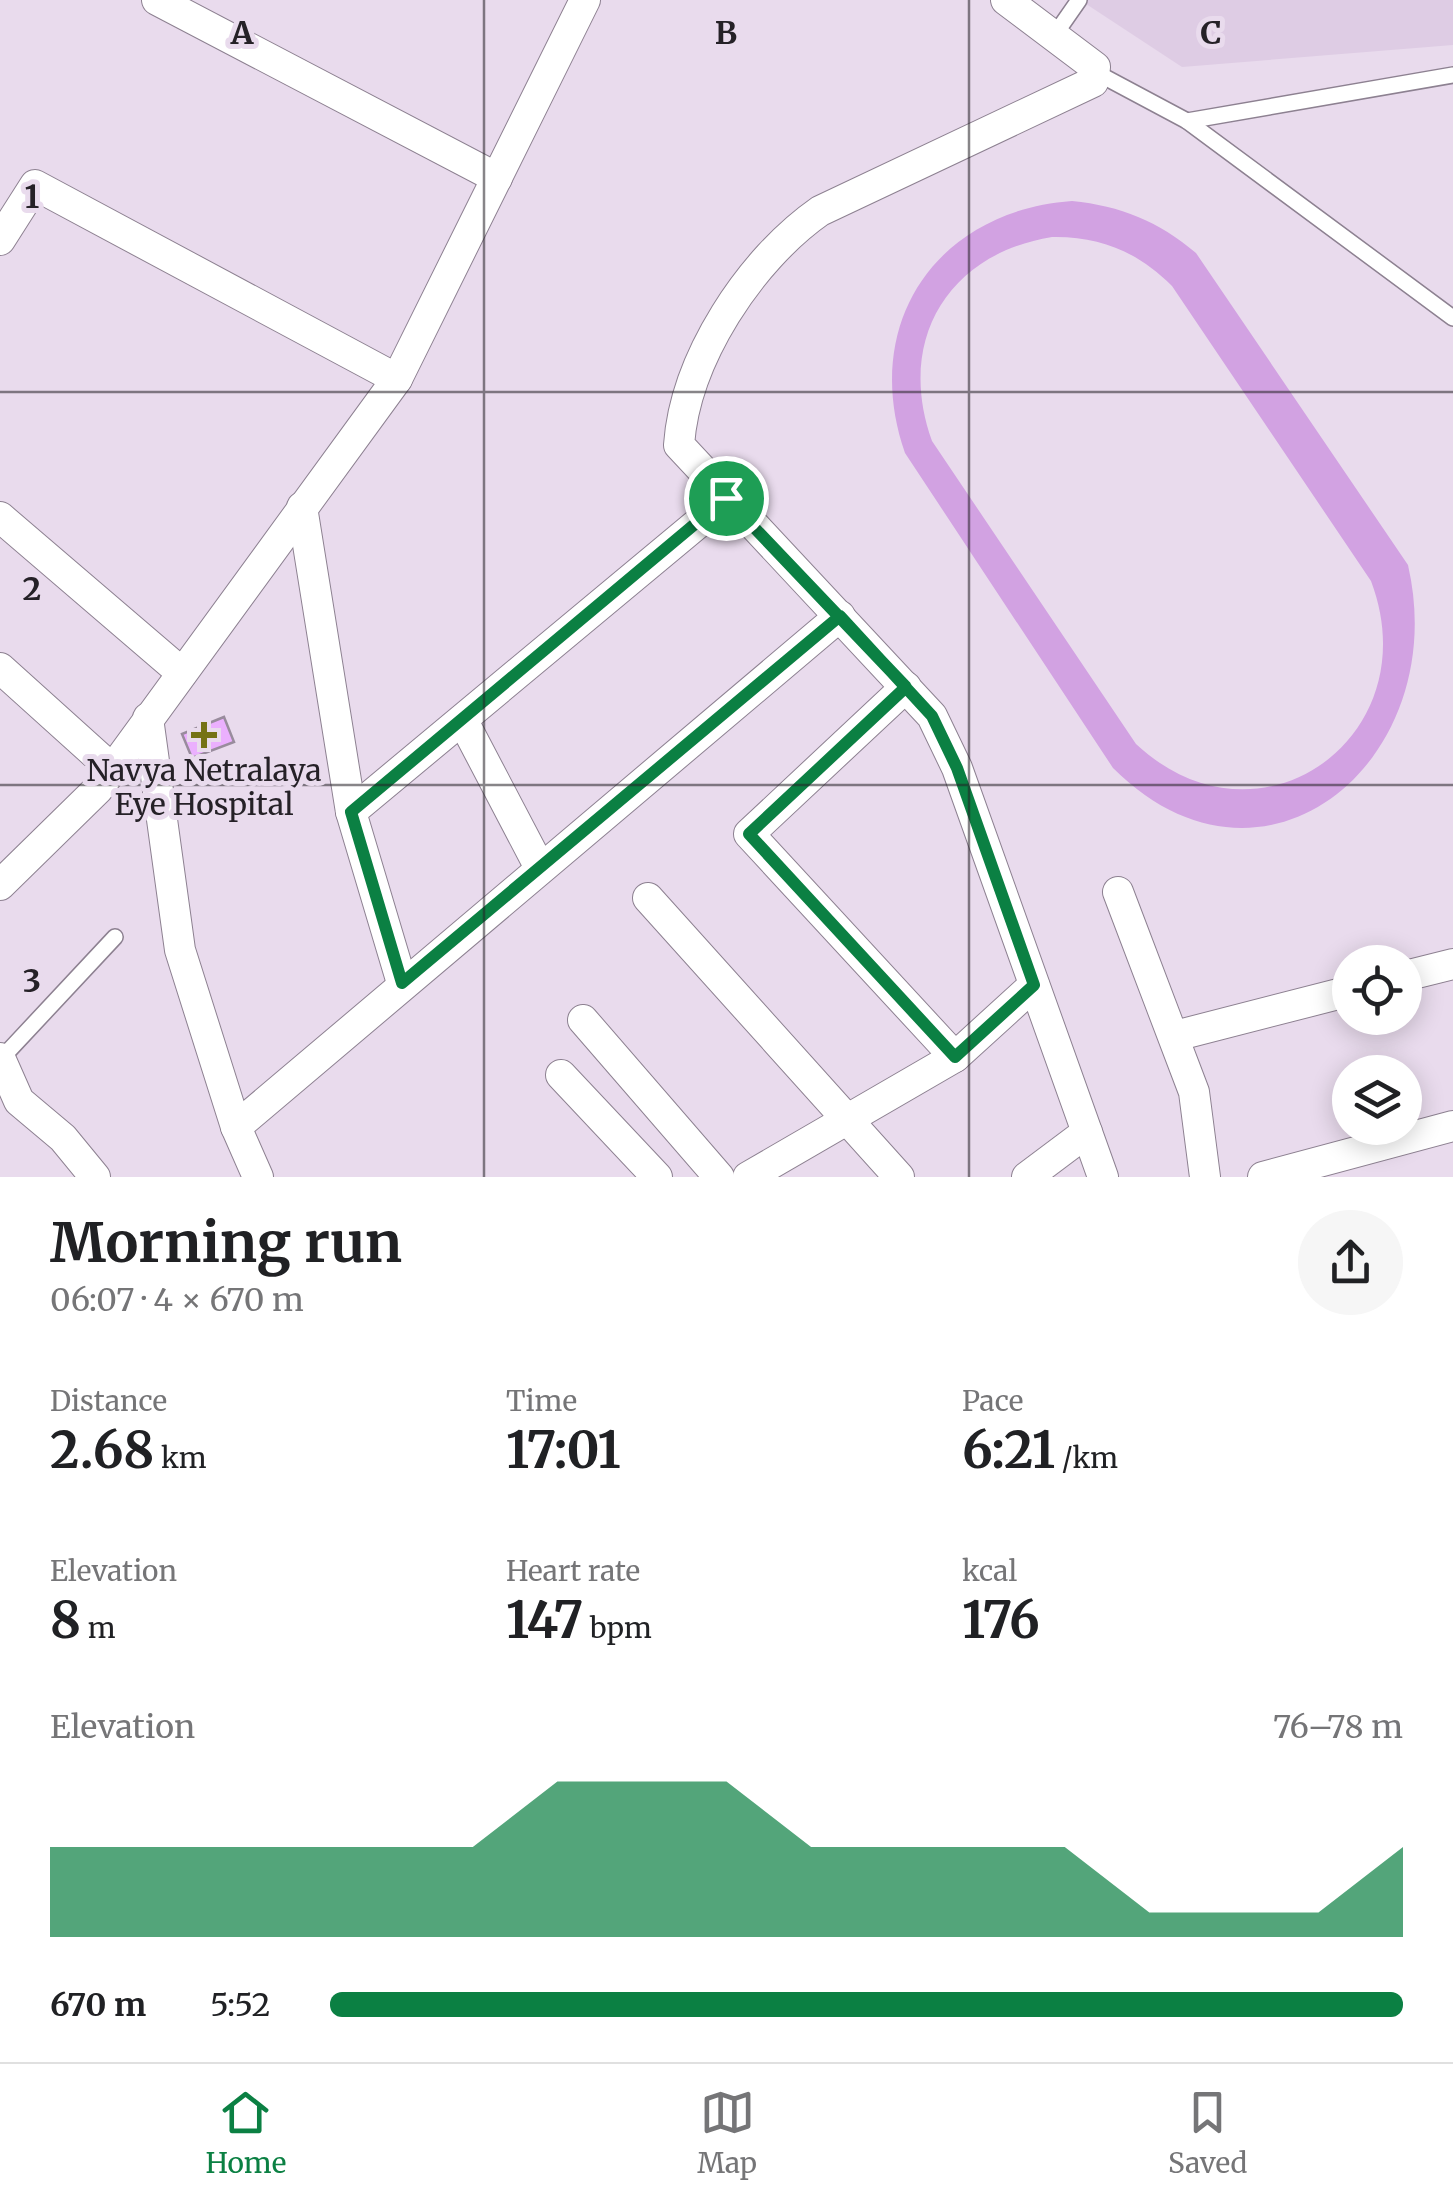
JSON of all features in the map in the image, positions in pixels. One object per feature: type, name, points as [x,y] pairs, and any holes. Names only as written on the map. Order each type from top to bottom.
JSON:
[{"type":"street","points":[[157,0],[497,178]]},
{"type":"street","points":[[0,886],[98,790],[398,379],[584,0]]},
{"type":"street","points":[[1006,0],[1056,33],[1097,74],[1086,89],[820,211],[785,236],[698,359],[681,413],[679,445],[932,716],[957,768],[1102,1177]]},
{"type":"street","points":[[0,240],[35,185],[398,379]]},
{"type":"street","points":[[351,812],[726,498]]},
{"type":"street","points":[[302,506],[351,812],[402,983]]},
{"type":"street","points":[[0,517],[182,673]]},
{"type":"street","points":[[236,1126],[539,866],[840,616]]},
{"type":"street","points":[[0,668],[112,769]]},
{"type":"street","points":[[906,687],[749,834],[955,1057]]},
{"type":"street","points":[[148,718],[180,950],[236,1126],[258,1177]]},
{"type":"street","points":[[463,721],[539,866]]},
{"type":"street","points":[[1118,892],[1175,1036],[1199,1110],[1200,1160],[1205,1177]]},
{"type":"street","points":[[648,898],[852,1120],[899,1177]]},
{"type":"street","points":[[1422,972],[1453,964]]},
{"type":"street","points":[[748,1177],[955,1057],[1034,985]]},
{"type":"street","points":[[1175,1036],[1332,996]]},
{"type":"street","points":[[582,1020],[720,1177]]},
{"type":"street","points":[[0,1058],[19,1102],[63,1138],[95,1177]]},
{"type":"street","points":[[561,1075],[657,1177]]},
{"type":"street","points":[[1263,1177],[1453,1126]]},
{"type":"street","points":[[1027,1177],[1087,1132]]},
{"type":"lane","points":[[1056,33],[1079,0]]},
{"type":"lane","points":[[1097,74],[1187,121],[1453,318]]},
{"type":"lane","points":[[1187,121],[1453,75]]},
{"type":"lane","points":[[0,1058],[114,937]]},
{"type":"shaded area","points":[[1080,0],[1453,0],[1453,45],[1182,67]]},
{"type":"shaded area","points":[[1072,201],[1107,207],[1153,224],[1196,253],[1408,565],[1414,636],[1402,700],[1374,755],[1334,796],[1285,822],[1229,827],[1171,811],[1113,768],[905,453],[894,406],[893,361],[902,319],[921,282],[948,251],[982,226],[1024,209]],"holes":[[[1052,237],[1102,243],[1132,255],[1172,286],[1371,581],[1383,638],[1376,688],[1355,731],[1322,764],[1280,784],[1233,789],[1184,776],[1136,744],[932,441],[923,404],[921,369],[926,337],[939,308],[958,283],[984,262],[1015,247]]]},
{"type":"building","points":[[224,717],[234,742],[192,758],[182,734]]},
{"type":"place","name":"Navya Netralaya Eye Hospital","points":[[204,735]]},
{"type":"route","points":[[726,498],[351,812],[402,983],[840,616],[932,716],[957,768],[1034,985],[955,1057],[749,834],[906,687],[840,616],[726,498]]}]
